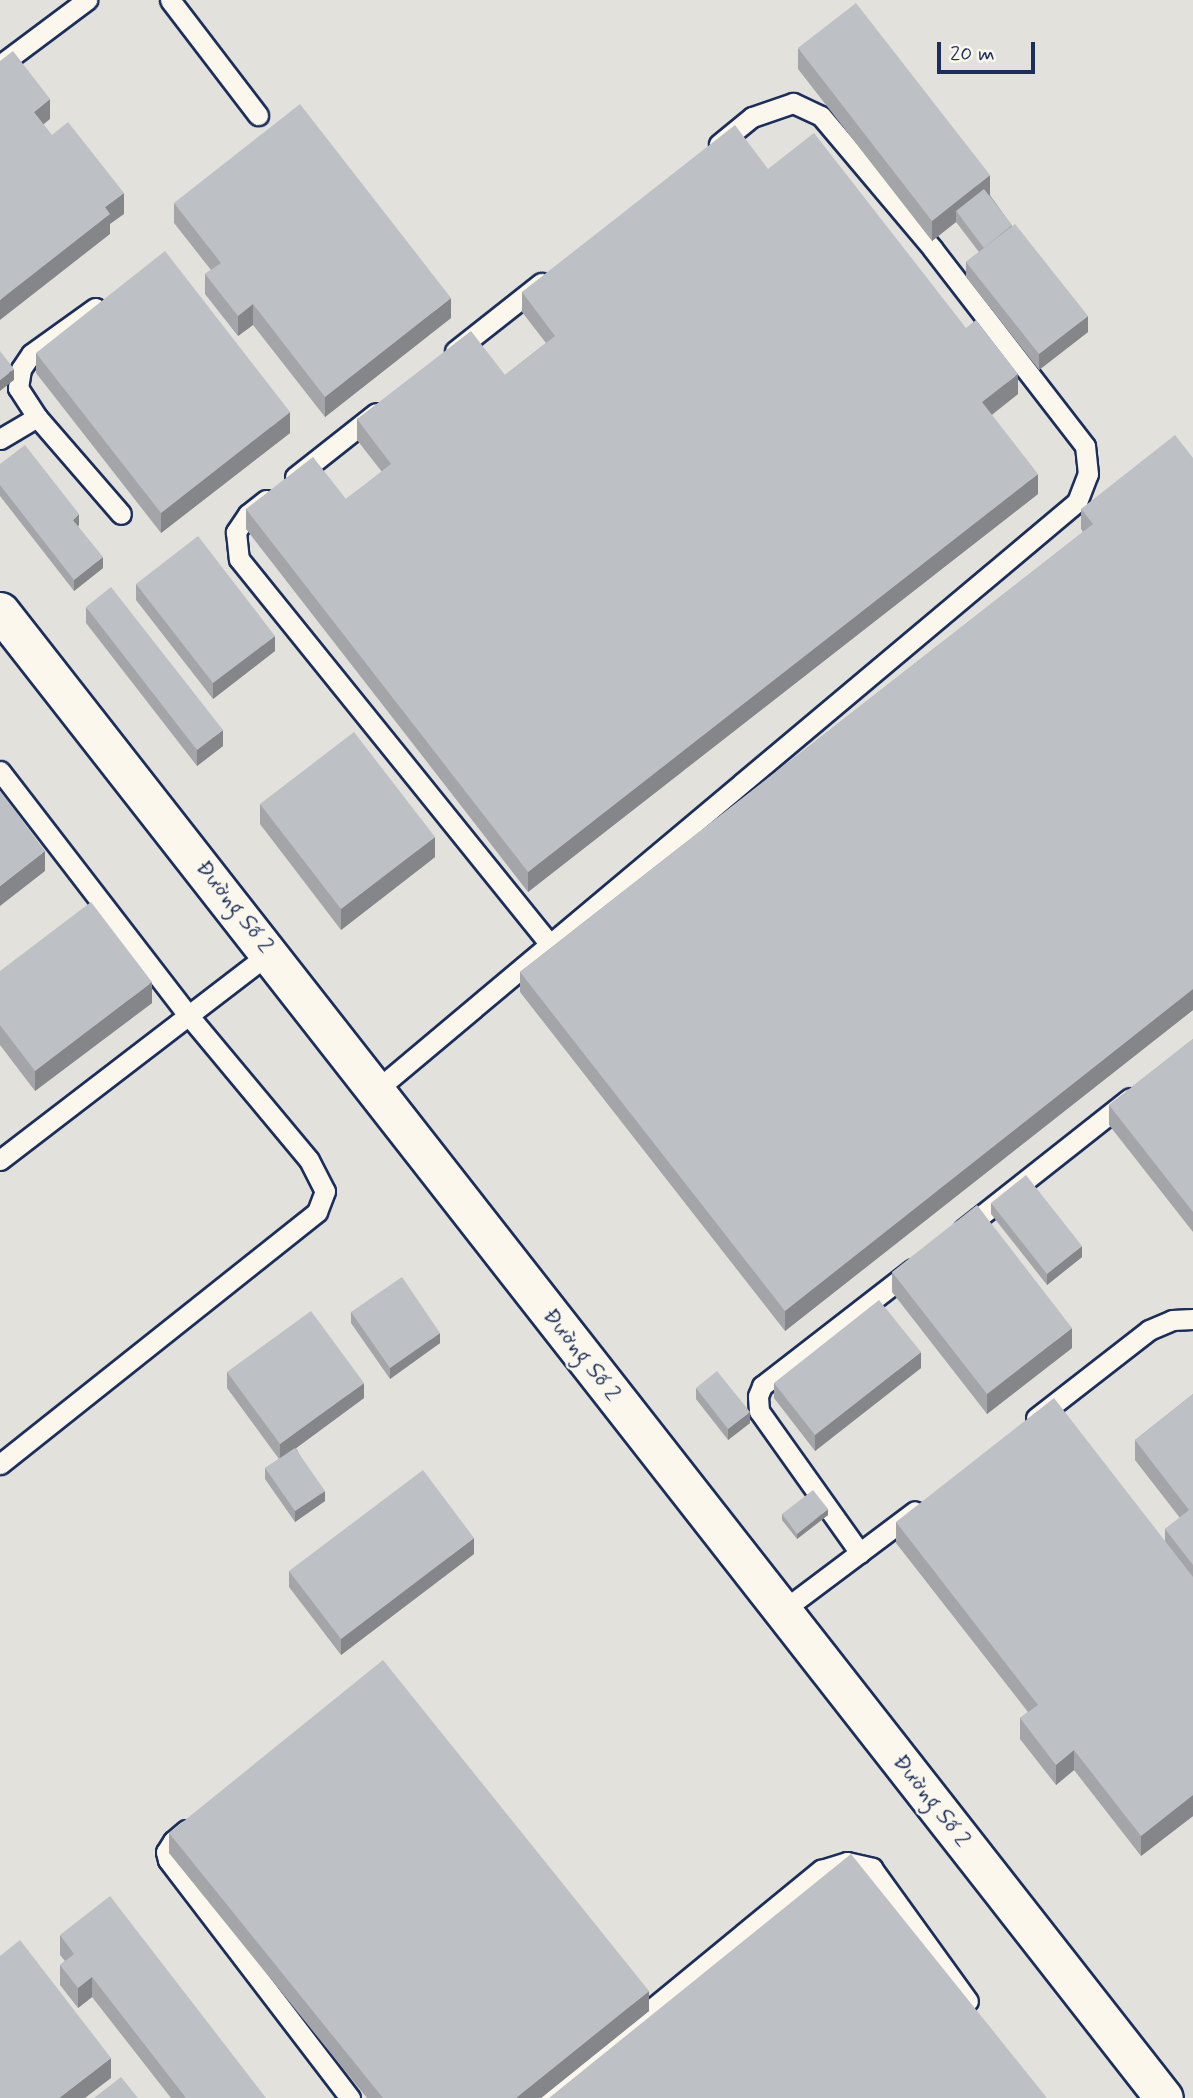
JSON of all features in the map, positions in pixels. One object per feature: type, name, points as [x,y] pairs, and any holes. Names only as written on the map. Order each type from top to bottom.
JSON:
[{"type":"street","name":"Đường Số 2","points":[[0,611],[1164,2098]]},
{"type":"lane","points":[[0,65],[87,0]]},
{"type":"lane","points":[[170,0],[258,115]]},
{"type":"lane","points":[[374,1092],[1077,502],[1088,474],[1085,446],[933,249],[821,116],[793,103],[752,117],[698,160]]},
{"type":"lane","points":[[435,367],[555,272]]},
{"type":"lane","points":[[116,293],[26,362],[18,388],[37,417],[121,514]]},
{"type":"lane","points":[[391,402],[248,513],[236,532],[239,559],[550,944]]},
{"type":"lane","points":[[0,439],[37,417]]},
{"type":"lane","points":[[0,771],[189,1016],[309,1160],[325,1191],[317,1212],[0,1464]]},
{"type":"lane","points":[[0,1160],[270,953]]},
{"type":"lane","points":[[949,1240],[1143,1087]]},
{"type":"lane","points":[[860,1553],[759,1411],[758,1396],[762,1386],[927,1257]]},
{"type":"lane","points":[[1021,1429],[1149,1331],[1172,1320],[1193,1319]]},
{"type":"lane","points":[[782,1611],[935,1495]]},
{"type":"lane","points":[[205,1816],[173,1841],[166,1852],[168,1860],[350,2098]]},
{"type":"lane","points":[[543,2098],[646,2005],[821,1870],[847,1862],[872,1868],[983,2021]]},
{"type":"shaded area","points":[[0,0],[1193,0],[1193,2098],[0,2098]]},
{"type":"building","points":[[856,3],[990,175],[932,221],[798,48]]},
{"type":"building","points":[[13,51],[50,99],[34,112],[52,135],[68,122],[124,193],[105,207],[110,214],[0,300],[0,61]]},
{"type":"building","points":[[300,104],[451,298],[325,397],[253,304],[238,316],[205,274],[221,263],[174,203]]},
{"type":"building","points":[[735,125],[768,169],[814,133],[966,328],[976,320],[1018,374],[982,402],[1038,474],[528,872],[246,509],[313,457],[346,499],[391,464],[357,419],[471,331],[505,375],[555,336],[522,292]]},
{"type":"building","points":[[984,189],[1012,225],[984,248],[956,211]]},
{"type":"building","points":[[1015,224],[1088,316],[1039,354],[966,262]]},
{"type":"building","points":[[165,251],[290,412],[161,513],[36,353]]},
{"type":"building","points":[[0,351],[14,369],[0,380]]},
{"type":"building","points":[[1175,435],[1193,458],[1193,989],[785,1311],[520,972],[1093,524],[1081,509]]},
{"type":"building","points":[[25,445],[79,514],[73,520],[103,557],[74,580],[0,485],[0,464]]},
{"type":"building","points":[[198,536],[275,636],[213,683],[136,584]]},
{"type":"building","points":[[111,587],[223,730],[197,750],[86,607]]},
{"type":"building","points":[[354,732],[435,837],[341,909],[260,804]]},
{"type":"building","points":[[0,791],[45,851],[0,886]]},
{"type":"building","points":[[91,902],[152,982],[35,1071],[0,1025],[0,971]]},
{"type":"building","points":[[1193,1039],[1193,1212],[1109,1105]]},
{"type":"building","points":[[1026,1175],[1082,1246],[1047,1274],[991,1203]]},
{"type":"building","points":[[977,1205],[1072,1328],[987,1394],[892,1272]]},
{"type":"building","points":[[402,1277],[440,1333],[390,1368],[351,1312]]},
{"type":"building","points":[[879,1300],[921,1352],[815,1435],[774,1383]]},
{"type":"building","points":[[311,1311],[364,1383],[280,1444],[227,1372]]},
{"type":"building","points":[[717,1371],[750,1412],[728,1429],[696,1388]]},
{"type":"building","points":[[1193,1394],[1193,1565],[1165,1529],[1189,1510],[1135,1440]]},
{"type":"building","points":[[1054,1398],[1193,1577],[1193,1795],[1141,1836],[1074,1750],[1056,1765],[1020,1718],[1038,1705],[896,1522]]},
{"type":"building","points":[[295,1448],[325,1491],[295,1511],[265,1468]]},
{"type":"building","points":[[423,1470],[474,1538],[341,1639],[289,1571]]},
{"type":"building","points":[[813,1490],[828,1509],[797,1534],[782,1514]]},
{"type":"building","points":[[383,1660],[649,1991],[516,2098],[383,2098],[169,1833]]},
{"type":"building","points":[[851,1854],[1047,2098],[549,2098]]},
{"type":"building","points":[[110,1896],[266,2098],[186,2098],[92,1977],[78,1988],[60,1965],[74,1954],[60,1935]]},
{"type":"building","points":[[20,1940],[111,2058],[59,2098],[0,2098],[0,1956]]},
{"type":"building","points":[[121,2077],[138,2098],[94,2098]]}]
